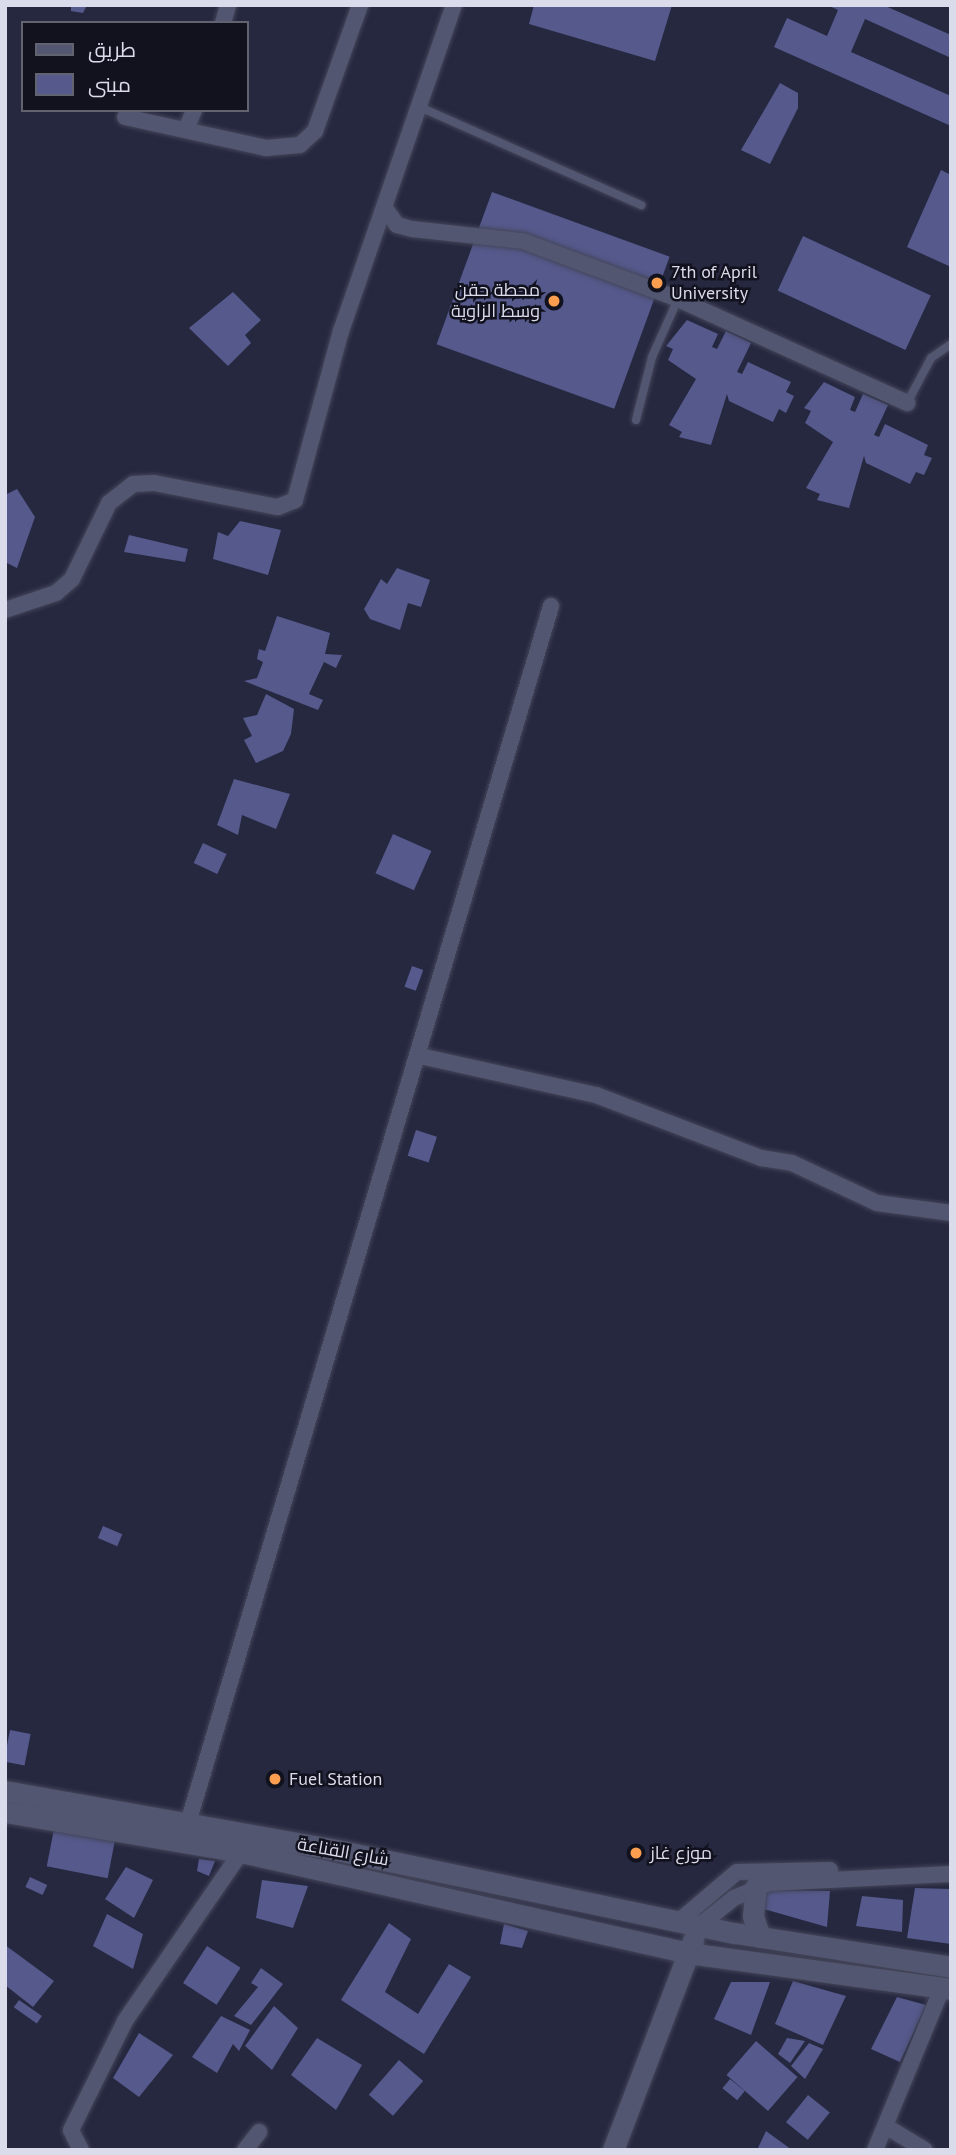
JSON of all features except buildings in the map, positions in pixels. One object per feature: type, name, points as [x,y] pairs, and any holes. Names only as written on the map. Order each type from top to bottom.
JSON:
[{"type":"street","points":[[125,117],[266,148],[300,145],[314,131],[360,5]]},
{"type":"street","points":[[5,610],[56,593],[72,579],[110,503],[132,485],[154,483],[278,507],[295,500],[341,331],[422,108],[454,5]]},
{"type":"street","points":[[186,131],[193,112]]},
{"type":"street","points":[[385,208],[397,225],[523,241],[678,299],[907,403]]},
{"type":"street","points":[[188,1823],[420,1056],[551,606]]},
{"type":"street","points":[[420,1056],[596,1095],[761,1158],[792,1163],[877,1203],[951,1213]]},
{"type":"street","name":"شارع القناعة","points":[[5,1791],[188,1823],[760,1937],[951,1967]]},
{"type":"street","name":"شارع القناعة","points":[[5,1812],[240,1852],[678,1950],[946,1988]]},
{"type":"street","points":[[82,2150],[71,2130],[125,2021],[240,1852]]},
{"type":"street","points":[[613,2150],[673,1998],[678,1921],[737,1872],[799,1867],[885,1876]]},
{"type":"street","points":[[678,1950],[700,1925],[756,1886],[951,1874]]},
{"type":"street","points":[[756,1886],[753,1916],[760,1937]]},
{"type":"street","points":[[875,2150],[946,1988]]},
{"type":"street","points":[[887,2127],[925,2150]]},
{"type":"street","points":[[245,2150],[259,2132]]},
{"type":"lane","points":[[422,108],[641,205]]},
{"type":"lane","points":[[636,420],[652,357],[678,299]]},
{"type":"lane","points":[[907,403],[932,358],[951,344]]},
{"type":"place","name":"7th of April University","points":[[657,283]]},
{"type":"place","name":"محطة حقن وسط الزاوية","points":[[554,301]]},
{"type":"place","name":"Fuel Station","points":[[275,1779]]},
{"type":"place","name":"موزع غاز","points":[[636,1853]]}]
